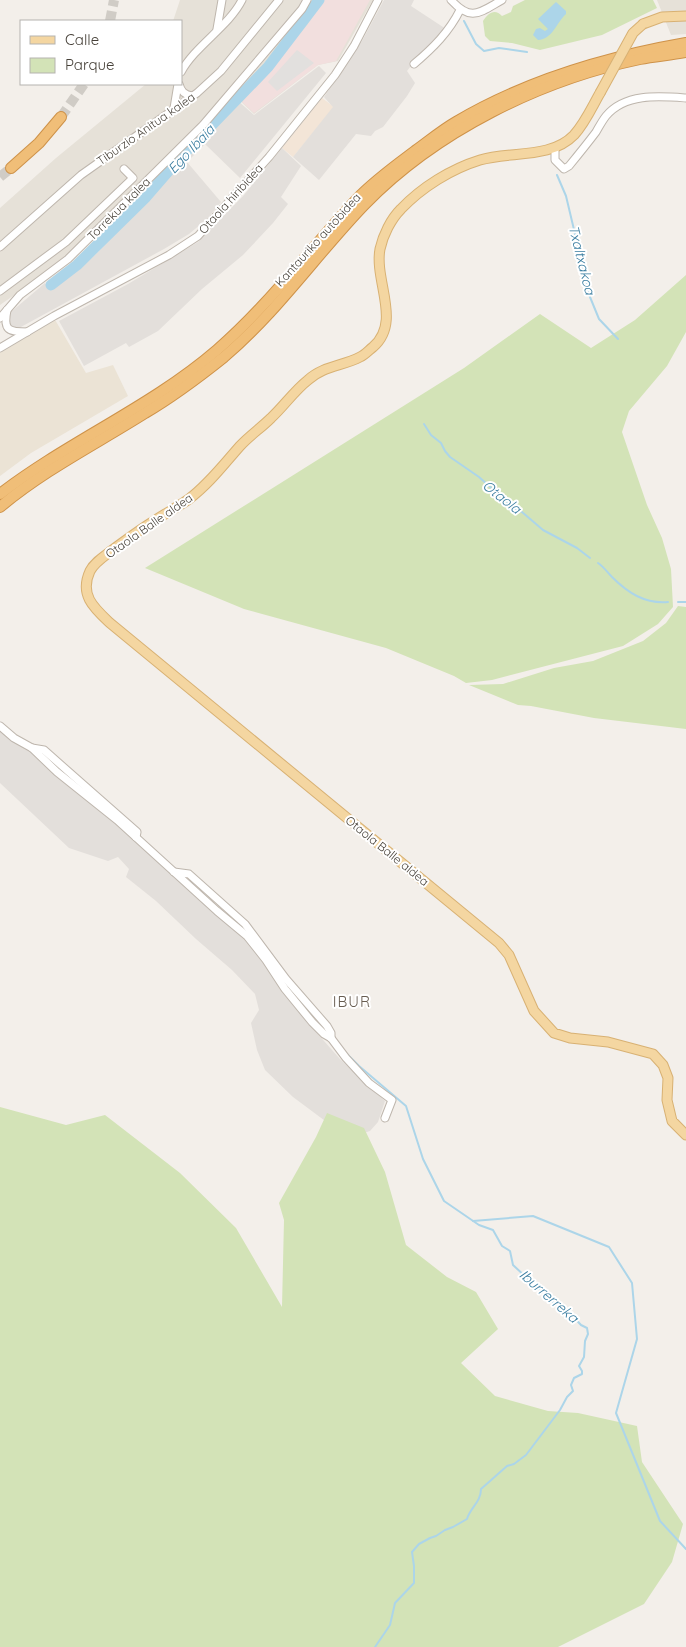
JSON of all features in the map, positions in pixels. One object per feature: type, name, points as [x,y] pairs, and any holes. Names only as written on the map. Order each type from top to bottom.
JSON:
[{"type":"highway","name":"Kantauriko autobidea","points":[[0,494],[46,461],[167,388],[217,350],[258,310],[359,197],[399,163],[455,122],[535,83],[638,52],[686,43]]},
{"type":"highway","name":"Kantauriko autobidea","points":[[0,507],[23,488],[170,397],[226,355],[276,306],[366,204],[404,169],[460,129],[538,91],[583,75],[640,59],[686,52]]},
{"type":"highway","points":[[11,168],[40,143],[61,117]]},
{"type":"main road","name":"Otaola Balle aldea","points":[[686,16],[662,17],[643,24],[633,33],[586,119],[573,136],[555,147],[528,154],[480,160],[430,183],[400,210],[387,230],[380,250],[380,274],[387,314],[386,323],[379,342],[361,357],[328,367],[308,379],[272,418],[242,443],[213,477],[189,499],[152,522],[99,560],[91,569],[87,580],[87,594],[92,607],[110,623],[499,943],[509,955],[534,1011],[554,1033],[570,1038],[608,1042],[654,1054],[663,1065],[668,1078],[667,1100],[672,1121],[686,1135]]},
{"type":"street","points":[[217,29],[222,0]]},
{"type":"street","points":[[182,71],[217,29],[237,10],[242,0]]},
{"type":"street","name":"Tiburzio Anitua kalea","points":[[0,246],[81,175],[192,96],[221,71],[279,0]]},
{"type":"street","name":"Torrekua kalea","points":[[0,318],[20,295],[68,260],[203,125],[302,9],[306,0]]},
{"type":"street","name":"Otaola hiribidea","points":[[0,348],[169,255],[198,236],[269,157],[335,75],[354,46],[378,0]]},
{"type":"street","points":[[451,0],[460,10],[468,14],[478,13],[502,0]]},
{"type":"street","points":[[221,10],[227,13],[237,10]]},
{"type":"street","points":[[414,64],[452,27],[460,10]]},
{"type":"street","points":[[178,85],[180,90],[186,95],[192,96]]},
{"type":"street","points":[[174,108],[178,85]]},
{"type":"street","points":[[555,147],[555,160],[564,169],[569,166],[597,131],[606,116],[615,108],[635,99],[651,96],[686,98]]},
{"type":"street","name":"Tiburzio Anitua kalea","points":[[0,291],[66,242],[134,178],[124,170]]},
{"type":"street","points":[[7,310],[5,321],[8,328],[12,332],[27,332]]},
{"type":"street","points":[[0,726],[14,738],[32,748],[44,750],[137,832],[136,837],[217,912],[247,936],[312,1022],[324,1034],[332,1038],[346,1058],[369,1083],[392,1100],[385,1118]]},
{"type":"shaded area","points":[[180,0],[373,0],[338,61],[318,65],[254,114],[230,91],[151,175],[57,265],[0,305],[0,208],[56,158],[145,85],[182,85],[182,20],[173,20]]},
{"type":"shaded area","points":[[323,0],[370,0],[336,61],[318,65],[254,113],[242,102],[308,24]]},
{"type":"shaded area","points":[[384,0],[414,0],[411,6],[446,29],[416,59],[407,71],[415,83],[383,127],[375,131],[371,136],[356,134],[319,180],[293,157],[333,107],[324,97],[362,41]]},
{"type":"shaded area","points":[[657,0],[686,0],[686,34],[671,35]]},
{"type":"shaded area","points":[[297,50],[314,63],[277,91],[268,82]]},
{"type":"shaded area","points":[[319,66],[326,73],[240,178],[205,144],[187,162],[221,202],[207,219],[189,234],[164,249],[19,328],[10,327],[8,316],[11,312],[45,283],[49,290],[84,265],[99,251],[199,146],[198,142],[237,100],[254,115]]},
{"type":"shaded area","points":[[322,98],[334,107],[293,157],[282,148]]},
{"type":"shaded area","points":[[282,148],[301,166],[281,197],[288,204],[273,223],[243,255],[202,289],[158,331],[129,347],[126,343],[84,366],[59,321],[128,284],[198,242],[244,195]]},
{"type":"shaded area","points":[[54,318],[86,373],[113,365],[128,396],[31,453],[0,476],[0,351]]},
{"type":"shaded area","points":[[0,726],[247,937],[309,1024],[340,1059],[385,1101],[378,1122],[370,1131],[348,1138],[293,1097],[265,1070],[257,1050],[251,1023],[259,1010],[255,994],[232,970],[156,901],[126,877],[129,869],[118,857],[108,861],[69,848],[0,783]]},
{"type":"green space","points":[[525,0],[653,0],[657,8],[602,35],[540,50],[512,43],[490,41],[485,36],[483,21],[485,18],[492,12],[497,12],[502,16],[511,12],[513,6]]},
{"type":"green space","points":[[686,275],[686,332],[667,366],[629,411],[622,432],[647,505],[662,538],[671,569],[673,607],[658,624],[623,646],[492,680],[466,683],[454,676],[386,648],[244,609],[145,568],[464,368],[540,314],[591,348],[635,320]]},
{"type":"green space","points":[[678,606],[686,607],[686,729],[594,718],[518,705],[469,685],[503,684],[554,668],[593,661],[643,641],[666,623]]},
{"type":"green space","points":[[0,1107],[66,1125],[105,1115],[180,1173],[236,1228],[282,1307],[284,1220],[279,1203],[316,1137],[327,1113],[364,1128],[385,1172],[406,1245],[447,1277],[476,1292],[498,1329],[461,1363],[495,1396],[548,1411],[578,1413],[637,1426],[642,1462],[683,1524],[672,1562],[644,1604],[558,1647],[0,1647]]},
{"type":"water","points":[[556,2],[566,11],[566,14],[551,34],[538,40],[533,35],[536,29],[540,28],[545,31],[548,29],[538,19]]},
{"type":"waterway","name":"Ego Ibaia","points":[[51,285],[77,265],[146,197],[179,159],[268,67],[319,0]]},
{"type":"waterway","name":"Txaltxakoa","points":[[464,21],[476,44],[484,51],[499,48],[527,52]]},
{"type":"waterway","name":"Txaltxakoa","points":[[557,175],[566,196],[590,297],[599,319],[618,339]]},
{"type":"waterway","name":"Otaola","points":[[424,424],[431,435],[441,443],[450,457],[479,477],[516,510],[522,512],[543,530],[577,548],[590,558]]},
{"type":"waterway","name":"Otaola","points":[[598,563],[618,583],[637,596],[652,601],[668,602]]},
{"type":"waterway","name":"Otaola","points":[[678,602],[686,602]]},
{"type":"waterway","name":"Iburrerreka","points":[[346,1053],[406,1106],[423,1159],[444,1201],[479,1225],[493,1230],[502,1246],[510,1251],[513,1265],[556,1305],[569,1312],[581,1325],[587,1328],[588,1334],[585,1341],[584,1357],[579,1366],[582,1374],[574,1378],[571,1385],[573,1391],[526,1455],[514,1464],[507,1466],[481,1489],[481,1494],[467,1519],[419,1544],[412,1552],[414,1583],[395,1603],[390,1625],[375,1647]]},
{"type":"waterway","points":[[473,1221],[533,1216],[609,1247],[632,1283],[637,1339],[616,1413],[660,1521],[686,1549]]},
{"type":"tunnel","points":[[110,20],[114,0]]},
{"type":"tunnel","points":[[61,117],[83,85]]},
{"type":"tunnel","points":[[0,177],[11,168]]},
{"type":"district","name":"IBUR","points":[[352,1002]]}]
